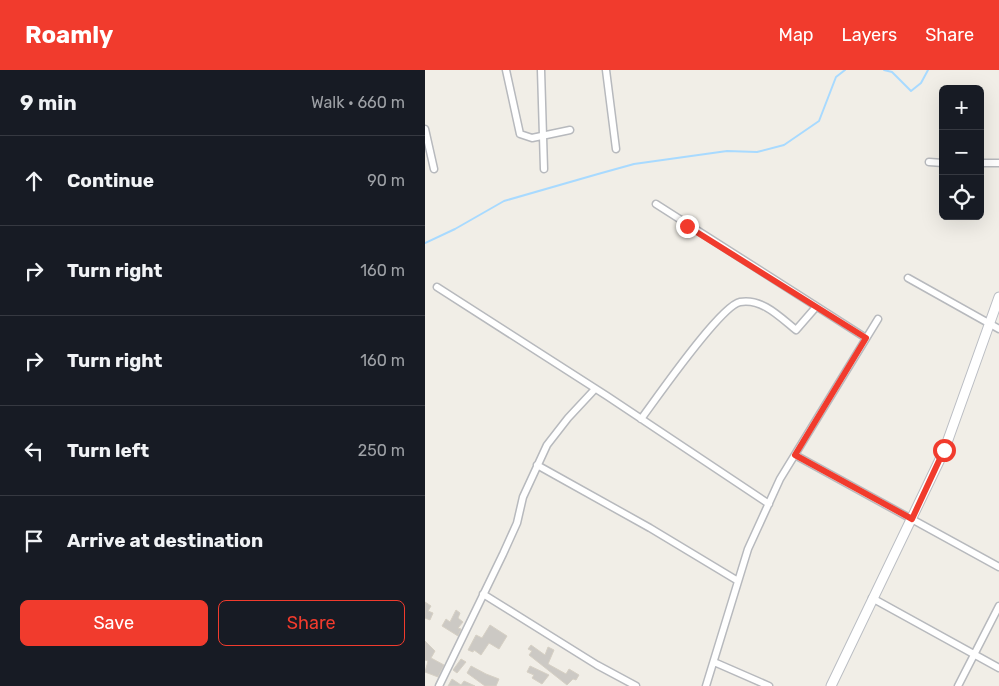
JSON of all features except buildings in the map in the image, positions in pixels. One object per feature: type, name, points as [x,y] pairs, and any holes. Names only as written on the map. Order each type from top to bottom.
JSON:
[{"type":"street","points":[[506,70],[520,134],[532,138],[570,130]]},
{"type":"street","points":[[541,70],[544,169]]},
{"type":"street","points":[[605,70],[616,148]]},
{"type":"street","points":[[425,128],[434,169]]},
{"type":"street","points":[[929,162],[939,162]]},
{"type":"street","points":[[984,163],[999,163]]},
{"type":"street","points":[[656,204],[866,338]]},
{"type":"street","points":[[908,278],[999,329]]},
{"type":"street","points":[[437,286],[769,504]]},
{"type":"street","points":[[831,686],[944,450],[999,297]]},
{"type":"street","points":[[641,419],[690,353],[725,311],[738,302],[751,302],[767,307],[796,330],[816,307]]},
{"type":"street","points":[[706,686],[748,549],[780,479],[878,319]]},
{"type":"street","points":[[439,686],[503,554],[517,522],[523,497],[547,445],[595,388]]},
{"type":"street","points":[[795,455],[999,567]]},
{"type":"street","points":[[537,465],[650,528],[739,581]]},
{"type":"street","points":[[483,594],[636,686]]},
{"type":"street","points":[[872,598],[999,668]]},
{"type":"street","points":[[958,686],[999,606]]},
{"type":"street","points":[[713,662],[769,686]]},
{"type":"waterway","points":[[425,243],[455,229],[504,201],[634,164],[727,151],[757,152],[784,145],[819,121],[836,77],[845,70]]},
{"type":"waterway","points":[[884,70],[892,72],[911,91],[921,83],[928,70]]},
{"type":"route","points":[[687,226],[866,338],[795,455],[912,519],[944,450]]}]
